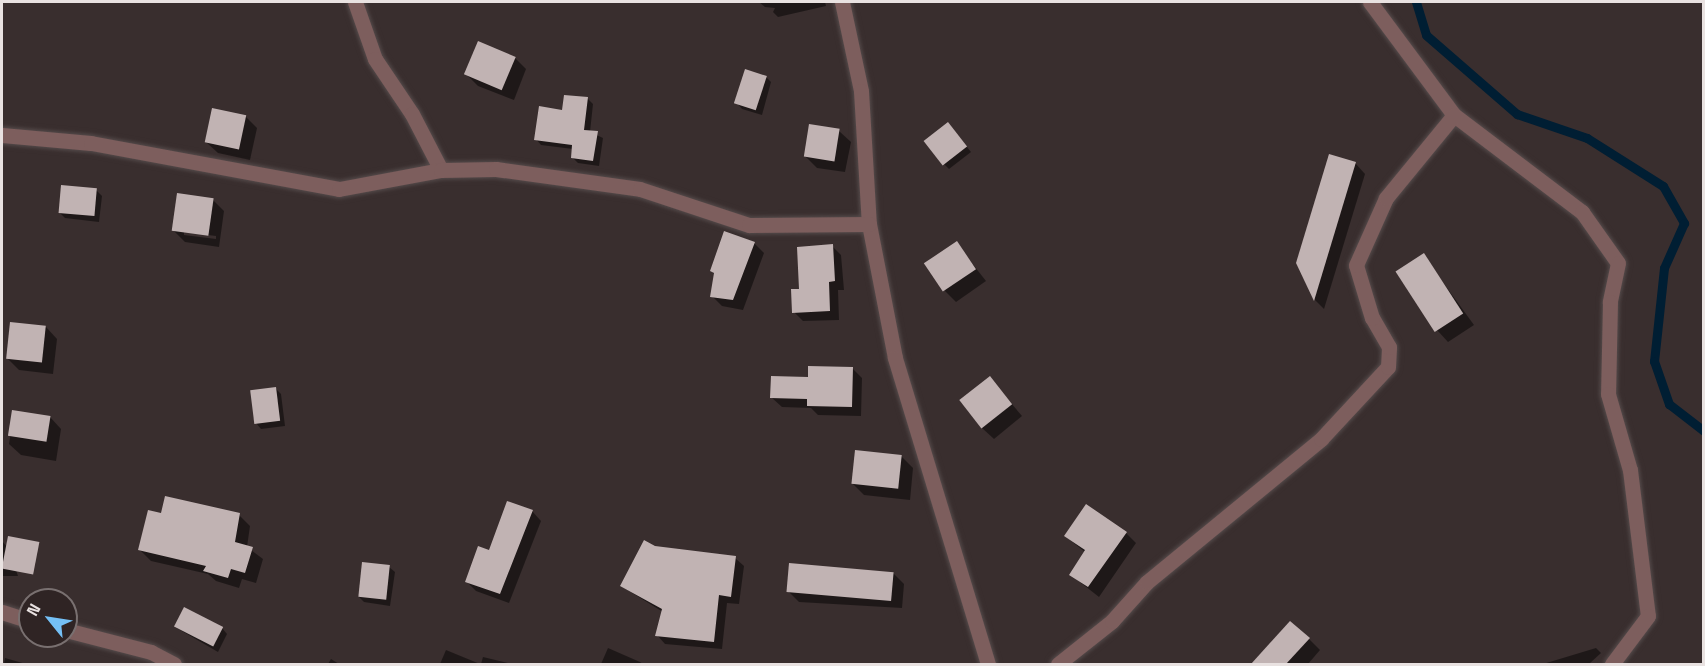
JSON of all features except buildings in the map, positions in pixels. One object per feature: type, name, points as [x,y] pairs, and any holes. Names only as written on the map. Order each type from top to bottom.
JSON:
[{"type":"street","points":[[355,2],[375,59],[412,114],[441,170]]},
{"type":"street","points":[[842,2],[861,91],[869,224],[895,358],[988,664]]},
{"type":"street","points":[[1370,2],[1454,115],[1582,212],[1618,263],[1610,302],[1608,394],[1630,471],[1648,616],[1612,664]]},
{"type":"street","points":[[1059,664],[1112,621],[1147,582],[1322,439],[1388,367],[1389,347],[1372,318],[1356,265],[1386,198],[1454,115]]},
{"type":"street","points":[[2,135],[91,143],[339,189],[441,170],[496,169],[640,189],[749,225],[869,224]]},
{"type":"street","points":[[2,612],[18,617]]},
{"type":"street","points":[[78,633],[151,652],[174,664]]},
{"type":"waterway","points":[[1416,2],[1426,35],[1517,114],[1587,138],[1663,186],[1684,223],[1664,268],[1654,361],[1669,404],[1704,431]]}]
